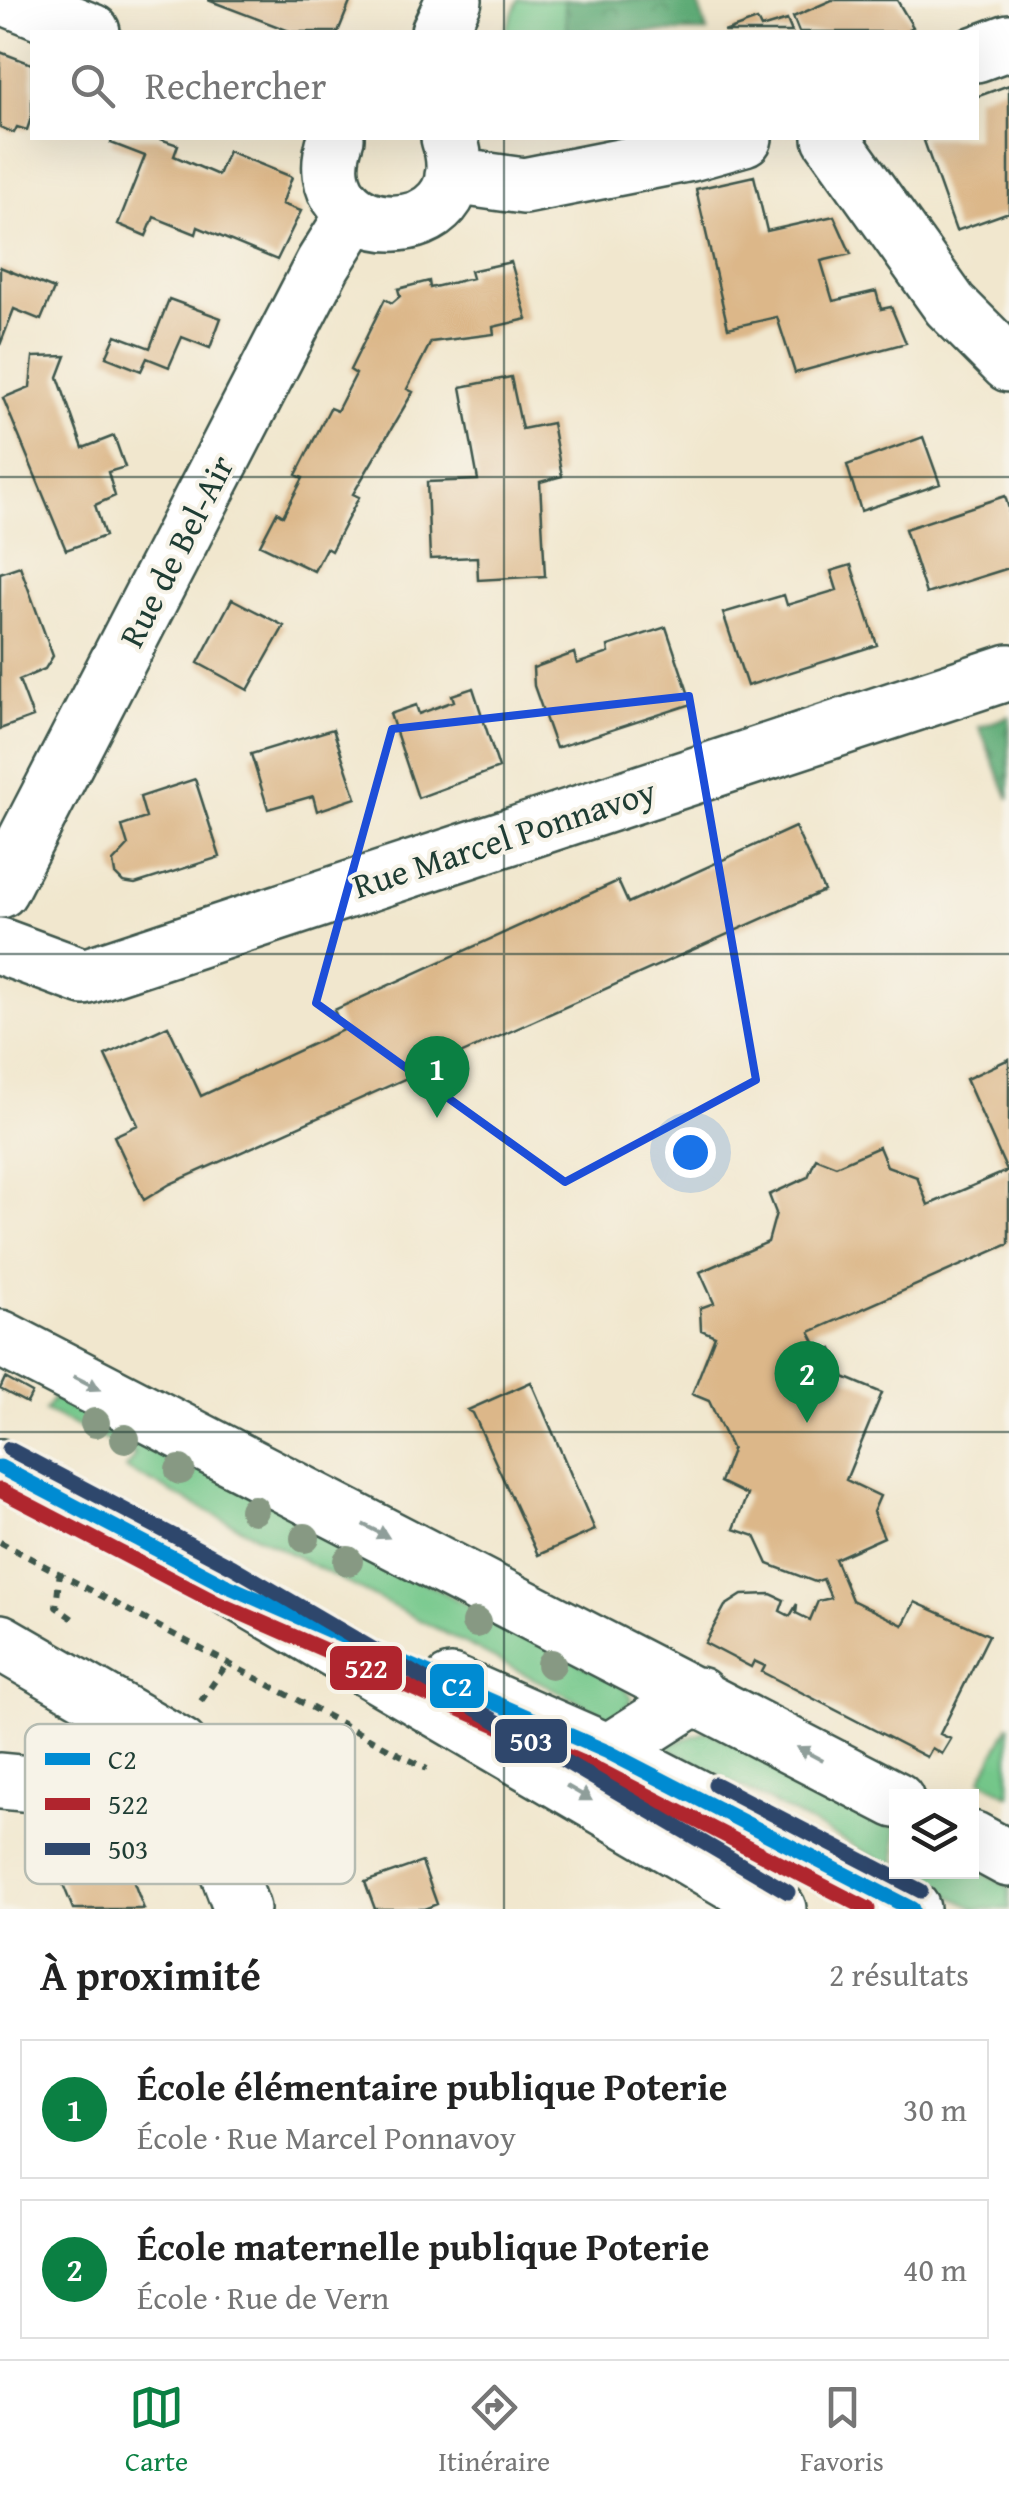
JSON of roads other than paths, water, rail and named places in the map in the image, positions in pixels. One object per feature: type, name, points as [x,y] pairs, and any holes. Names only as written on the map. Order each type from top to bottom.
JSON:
[{"type":"street","points":[[12,0],[87,30]]},
{"type":"street","points":[[440,30],[454,0]]},
{"type":"street","points":[[979,53],[1009,42]]},
{"type":"street","points":[[336,140],[330,168],[342,200],[354,213],[394,226],[414,222],[432,212],[446,196],[451,157],[524,186],[691,153],[737,140]]},
{"type":"street","points":[[833,140],[950,305],[1009,364]]},
{"type":"street","name":"Rue de Bel-Air","points":[[0,890],[340,231],[354,213]]},
{"type":"street","name":"Rue Marcel Ponnavoy","points":[[0,946],[84,977],[1009,672]]},
{"type":"street","points":[[0,1338],[889,1796]]},
{"type":"street","points":[[0,1466],[223,1584],[778,1909]]},
{"type":"street","points":[[223,1584],[608,1752],[912,1909]]},
{"type":"street","points":[[0,1642],[190,1724]]},
{"type":"street","points":[[608,1752],[698,1695]]},
{"type":"street","points":[[0,1781],[25,1783]]},
{"type":"street","points":[[979,1843],[1009,1859]]},
{"type":"street","points":[[235,1884],[242,1909]]},
{"type":"place","name":"École élémentaire publique Poterie","points":[[437,1118]]},
{"type":"place","name":"École maternelle publique Poterie","points":[[807,1423]]}]
